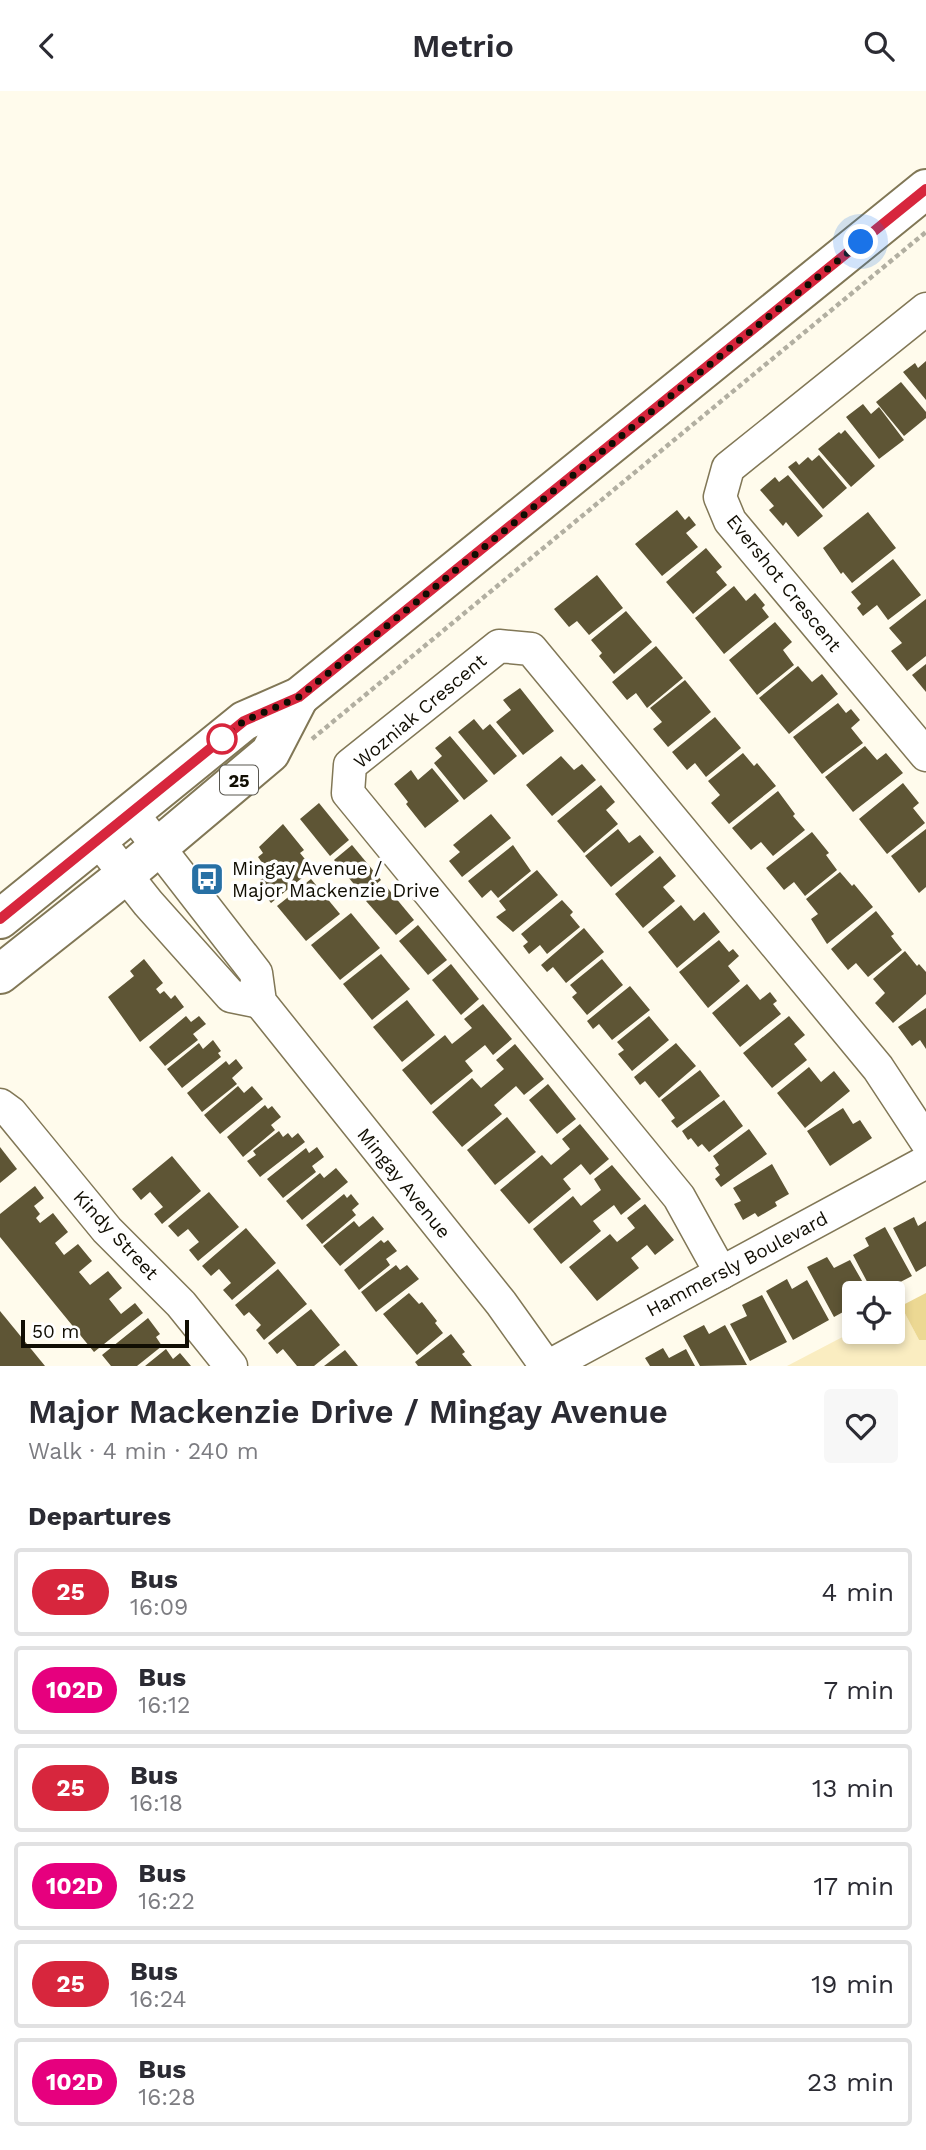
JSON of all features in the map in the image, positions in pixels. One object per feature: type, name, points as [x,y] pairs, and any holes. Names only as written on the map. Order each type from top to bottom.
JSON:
[{"type":"main road","name":"25","points":[[0,919],[244,721],[299,697],[926,189]]},
{"type":"main road","name":"25","points":[[0,974],[125,875],[270,753],[299,697]]},
{"type":"street","name":"Evershot Crescent","points":[[926,309],[728,468],[720,497],[730,521],[926,755]]},
{"type":"street","name":"Wozniak Crescent","points":[[721,1273],[679,1197],[348,793],[350,765],[499,646],[531,649],[878,1068],[926,1142]]},
{"type":"street","name":"Mingay Avenue","points":[[132,813],[256,974],[260,1002],[547,1366]]},
{"type":"street","points":[[98,840],[125,875],[231,996],[260,1002]]},
{"type":"street","name":"Kindy Street","points":[[0,1105],[11,1113],[107,1230],[181,1304],[231,1366]]},
{"type":"street","name":"Hammersly Boulevard","points":[[547,1366],[926,1161]]},
{"type":"path","points":[[306,743],[926,232]]},
{"type":"shaded area","points":[[926,1293],[926,1340],[919,1340],[905,1314],[905,1304]]},
{"type":"shaded area","points":[[905,1314],[919,1340],[926,1340],[926,1366],[787,1366],[842,1337],[842,1344],[905,1344]]},
{"type":"building","points":[[926,361],[926,400],[903,372],[915,363],[918,368]]},
{"type":"building","points":[[901,382],[926,412],[926,418],[904,436],[876,402]]},
{"type":"building","points":[[863,404],[871,414],[879,407],[904,440],[879,459],[846,417]]},
{"type":"building","points":[[845,430],[875,466],[851,487],[818,449]]},
{"type":"building","points":[[819,455],[847,488],[823,509],[788,467],[796,461],[799,465],[808,457],[812,461]]},
{"type":"building","points":[[788,475],[823,516],[798,537],[786,522],[783,526],[769,510],[774,506],[760,490],[775,477],[779,482]]},
{"type":"building","points":[[677,510],[685,520],[689,516],[696,525],[686,533],[698,547],[662,576],[635,544]]},
{"type":"building","points":[[868,512],[896,548],[852,583],[843,572],[841,574],[823,548]]},
{"type":"building","points":[[706,548],[722,567],[716,572],[727,585],[693,614],[666,582]]},
{"type":"building","points":[[893,559],[921,595],[888,620],[877,605],[863,616],[857,608],[861,604],[851,592]]},
{"type":"building","points":[[597,575],[623,608],[589,635],[577,621],[569,627],[554,609]]},
{"type":"building","points":[[734,586],[746,601],[755,593],[765,605],[762,608],[769,617],[724,654],[695,618]]},
{"type":"building","points":[[926,599],[926,656],[907,671],[891,651],[902,643],[889,628]]},
{"type":"building","points":[[626,611],[652,642],[614,674],[599,656],[602,653],[591,640]]},
{"type":"building","points":[[775,622],[792,642],[783,650],[794,665],[757,695],[729,660]]},
{"type":"building","points":[[656,646],[683,678],[647,708],[636,693],[627,700],[612,682]]},
{"type":"building","points":[[926,664],[926,692],[912,675]]},
{"type":"building","points":[[798,666],[812,682],[822,674],[838,694],[789,734],[759,698]]},
{"type":"building","points":[[685,680],[711,712],[668,747],[653,729],[662,722],[650,708]]},
{"type":"building","points":[[520,688],[554,731],[523,755],[496,722],[511,710],[503,700]]},
{"type":"building","points":[[838,703],[846,713],[851,709],[860,720],[851,728],[863,743],[822,774],[793,737]]},
{"type":"building","points":[[715,717],[741,748],[706,777],[695,763],[687,770],[672,752]]},
{"type":"building","points":[[474,719],[483,730],[490,724],[517,756],[494,775],[458,732]]},
{"type":"building","points":[[450,736],[488,781],[464,800],[434,763],[442,756],[435,748]]},
{"type":"building","points":[[865,746],[877,760],[886,753],[903,773],[853,812],[825,777]]},
{"type":"building","points":[[743,753],[754,766],[757,763],[776,786],[729,824],[711,803],[720,795],[708,781]]},
{"type":"building","points":[[561,756],[574,770],[582,764],[596,780],[552,816],[526,785]]},
{"type":"building","points":[[432,768],[459,801],[425,828],[394,784],[411,770],[418,780]]},
{"type":"building","points":[[903,783],[919,803],[913,808],[925,823],[887,854],[859,819]]},
{"type":"building","points":[[601,785],[615,802],[606,810],[618,824],[584,853],[557,821]]},
{"type":"building","points":[[778,791],[805,830],[773,856],[761,842],[751,850],[732,828]]},
{"type":"building","points":[[319,803],[349,840],[330,856],[300,819]]},
{"type":"building","points":[[491,814],[511,838],[462,877],[449,861],[460,852],[453,845]]},
{"type":"building","points":[[283,824],[304,850],[300,853],[313,869],[271,903],[260,889],[264,887],[259,881],[264,877],[257,868],[263,864],[258,857],[263,853],[259,847]]},
{"type":"building","points":[[618,829],[629,843],[640,835],[654,852],[611,887],[585,856]]},
{"type":"building","points":[[926,829],[926,887],[919,893],[891,856]]},
{"type":"building","points":[[812,832],[829,853],[826,855],[837,870],[805,896],[794,882],[784,890],[766,868]]},
{"type":"building","points":[[352,845],[381,880],[363,895],[334,860]]},
{"type":"building","points":[[513,845],[531,871],[498,898],[491,890],[482,898],[468,881]]},
{"type":"building","points":[[660,856],[676,876],[663,887],[675,901],[643,928],[615,894]]},
{"type":"building","points":[[537,870],[558,895],[513,932],[496,917],[506,910],[499,901]]},
{"type":"building","points":[[840,872],[873,907],[827,944],[811,919],[818,914],[806,899]]},
{"type":"building","points":[[311,879],[340,914],[306,941],[277,906]]},
{"type":"building","points":[[385,885],[414,920],[396,935],[366,901]]},
{"type":"building","points":[[562,900],[573,912],[570,915],[580,927],[547,954],[540,945],[529,954],[523,946],[528,942],[521,934]]},
{"type":"building","points":[[681,905],[694,921],[704,912],[720,932],[677,968],[648,932]]},
{"type":"building","points":[[876,911],[894,934],[891,936],[902,950],[868,977],[856,963],[848,970],[831,949]]},
{"type":"building","points":[[351,913],[380,948],[340,980],[311,945]]},
{"type":"building","points":[[418,925],[447,960],[428,975],[399,941]]},
{"type":"building","points":[[584,928],[604,952],[566,983],[553,967],[547,972],[541,965]]},
{"type":"building","points":[[719,940],[729,952],[733,949],[739,956],[728,966],[740,981],[708,1008],[679,972]]},
{"type":"building","points":[[905,951],[917,966],[919,964],[926,972],[926,994],[893,1023],[875,1003],[885,993],[873,979]]},
{"type":"building","points":[[381,954],[410,989],[372,1020],[343,984]]},
{"type":"building","points":[[144,959],[163,983],[156,989],[160,994],[164,991],[171,999],[175,995],[184,1007],[140,1042],[108,997],[134,976],[130,971]]},
{"type":"building","points":[[602,959],[623,985],[587,1015],[572,997],[577,993],[570,985]]},
{"type":"building","points":[[451,964],[479,999],[461,1015],[432,980]]},
{"type":"building","points":[[747,984],[760,1000],[770,992],[777,1001],[773,1004],[781,1014],[740,1047],[712,1013]]},
{"type":"building","points":[[630,986],[650,1010],[612,1040],[599,1024],[593,1029],[587,1021]]},
{"type":"building","points":[[407,1000],[435,1035],[402,1062],[373,1027]]},
{"type":"building","points":[[483,1004],[512,1039],[493,1055],[485,1045],[465,1061],[473,1071],[431,1105],[402,1070],[445,1035],[452,1044],[472,1028],[464,1019]]},
{"type":"building","points":[[926,1008],[926,1049],[920,1040],[912,1046],[898,1027]]},
{"type":"building","points":[[186,1016],[191,1022],[199,1016],[206,1024],[193,1034],[198,1040],[165,1066],[149,1047]]},
{"type":"building","points":[[649,1016],[669,1040],[632,1071],[618,1054],[624,1050],[617,1042]]},
{"type":"building","points":[[789,1016],[805,1035],[794,1044],[807,1060],[772,1088],[743,1053]]},
{"type":"building","points":[[213,1040],[221,1051],[218,1053],[221,1057],[182,1088],[167,1069],[199,1043],[203,1049]]},
{"type":"building","points":[[676,1043],[696,1066],[659,1098],[645,1081],[640,1085],[634,1077]]},
{"type":"building","points":[[515,1044],[544,1079],[524,1095],[516,1086],[494,1105],[502,1114],[462,1147],[432,1112],[472,1078],[481,1088],[504,1069],[496,1060]]},
{"type":"building","points":[[236,1059],[243,1068],[232,1078],[237,1084],[202,1112],[187,1093],[226,1061],[229,1065]]},
{"type":"building","points":[[809,1067],[821,1082],[834,1071],[850,1091],[805,1128],[777,1093]]},
{"type":"building","points":[[700,1070],[720,1096],[677,1128],[671,1121],[675,1118],[661,1100]]},
{"type":"building","points":[[548,1084],[576,1119],[557,1134],[529,1100]]},
{"type":"building","points":[[238,1086],[244,1093],[252,1086],[263,1099],[220,1134],[204,1115]]},
{"type":"building","points":[[724,1100],[743,1126],[709,1152],[702,1144],[698,1147],[691,1138],[688,1140],[682,1131]]},
{"type":"building","points":[[265,1105],[268,1109],[272,1106],[281,1117],[271,1125],[275,1130],[243,1157],[227,1137]]},
{"type":"building","points":[[843,1108],[853,1124],[860,1120],[872,1138],[830,1166],[807,1131]]},
{"type":"building","points":[[507,1117],[536,1152],[495,1185],[467,1150]]},
{"type":"building","points":[[580,1124],[609,1159],[590,1175],[581,1164],[563,1179],[571,1189],[529,1224],[500,1190],[542,1155],[551,1165],[570,1149],[562,1139]]},
{"type":"building","points":[[749,1129],[767,1154],[721,1187],[715,1179],[720,1175],[715,1168],[719,1165],[713,1156]]},
{"type":"building","points":[[279,1131],[283,1137],[288,1133],[292,1138],[298,1133],[305,1142],[260,1177],[247,1161],[256,1155],[253,1151]]},
{"type":"building","points":[[0,1147],[17,1169],[0,1183]]},
{"type":"building","points":[[317,1147],[324,1157],[312,1166],[316,1172],[283,1198],[267,1179],[306,1148],[309,1153]]},
{"type":"building","points":[[172,1156],[201,1191],[162,1224],[154,1214],[163,1207],[150,1192],[141,1200],[132,1189]]},
{"type":"building","points":[[772,1164],[789,1194],[775,1202],[777,1206],[758,1217],[755,1213],[743,1220],[734,1204],[741,1201],[733,1188]]},
{"type":"building","points":[[612,1165],[641,1199],[621,1215],[614,1205],[593,1221],[601,1231],[561,1264],[533,1229],[573,1196],[581,1206],[601,1190],[594,1179]]},
{"type":"building","points":[[336,1168],[348,1182],[302,1220],[286,1201],[320,1173],[324,1178]]},
{"type":"building","points":[[35,1186],[44,1198],[34,1206],[40,1214],[36,1218],[40,1223],[53,1213],[68,1232],[55,1243],[64,1255],[78,1244],[92,1261],[79,1272],[90,1285],[108,1271],[122,1288],[109,1299],[121,1314],[135,1303],[143,1313],[94,1352],[0,1237],[0,1214]]},
{"type":"building","points":[[209,1192],[239,1227],[198,1261],[189,1250],[199,1242],[188,1229],[178,1237],[168,1226]]},
{"type":"building","points":[[344,1194],[347,1198],[351,1194],[359,1204],[352,1210],[356,1215],[322,1244],[306,1225]]},
{"type":"building","points":[[645,1204],[674,1240],[655,1255],[647,1245],[631,1258],[639,1268],[597,1301],[569,1267],[610,1234],[617,1242],[635,1228],[627,1218]]},
{"type":"building","points":[[373,1216],[384,1229],[340,1266],[323,1246],[354,1221],[359,1227]]},
{"type":"building","points":[[914,1217],[918,1226],[926,1221],[926,1266],[916,1272],[893,1228]]},
{"type":"building","points":[[885,1227],[912,1276],[902,1281],[867,1281],[853,1255],[869,1246],[865,1238]]},
{"type":"building","points":[[246,1228],[276,1263],[232,1300],[223,1290],[231,1283],[219,1269],[211,1276],[202,1266]]},
{"type":"building","points":[[381,1240],[384,1243],[388,1240],[397,1251],[386,1259],[390,1265],[359,1290],[344,1270]]},
{"type":"building","points":[[827,1257],[834,1268],[850,1260],[862,1281],[842,1281],[842,1313],[834,1317],[807,1267]]},
{"type":"building","points":[[396,1265],[400,1270],[407,1265],[419,1279],[376,1312],[361,1292]]},
{"type":"building","points":[[278,1269],[307,1304],[264,1340],[256,1330],[261,1325],[249,1312],[244,1316],[235,1305]]},
{"type":"building","points":[[787,1279],[792,1289],[807,1280],[829,1320],[793,1340],[766,1291]]},
{"type":"building","points":[[409,1293],[419,1304],[422,1302],[443,1333],[417,1355],[383,1314]]},
{"type":"building","points":[[762,1295],[787,1342],[750,1361],[730,1324],[747,1316],[742,1305]]},
{"type":"building","points":[[311,1309],[340,1345],[314,1366],[297,1366],[283,1349],[277,1354],[268,1343]]},
{"type":"building","points":[[0,1311],[45,1366],[0,1366]]},
{"type":"building","points":[[148,1318],[160,1334],[156,1337],[162,1346],[137,1366],[111,1366],[102,1355]]},
{"type":"building","points":[[704,1325],[709,1334],[725,1325],[747,1365],[700,1366],[683,1336]]},
{"type":"building","points":[[451,1334],[472,1366],[418,1366],[415,1362]]},
{"type":"building","points":[[663,1348],[669,1358],[686,1349],[695,1366],[650,1366],[645,1358]]},
{"type":"building","points":[[166,1349],[173,1359],[180,1353],[191,1366],[145,1366]]},
{"type":"building","points":[[345,1350],[358,1366],[324,1366]]},
{"type":"bus line","name":"25","points":[[0,919],[244,721],[299,697],[926,189]]},
{"type":"place","name":"Mingay Avenue / Major Mackenzie Drive","points":[[207,879]]},
{"type":"route","points":[[222,739],[244,721],[299,697],[861,242]]}]
